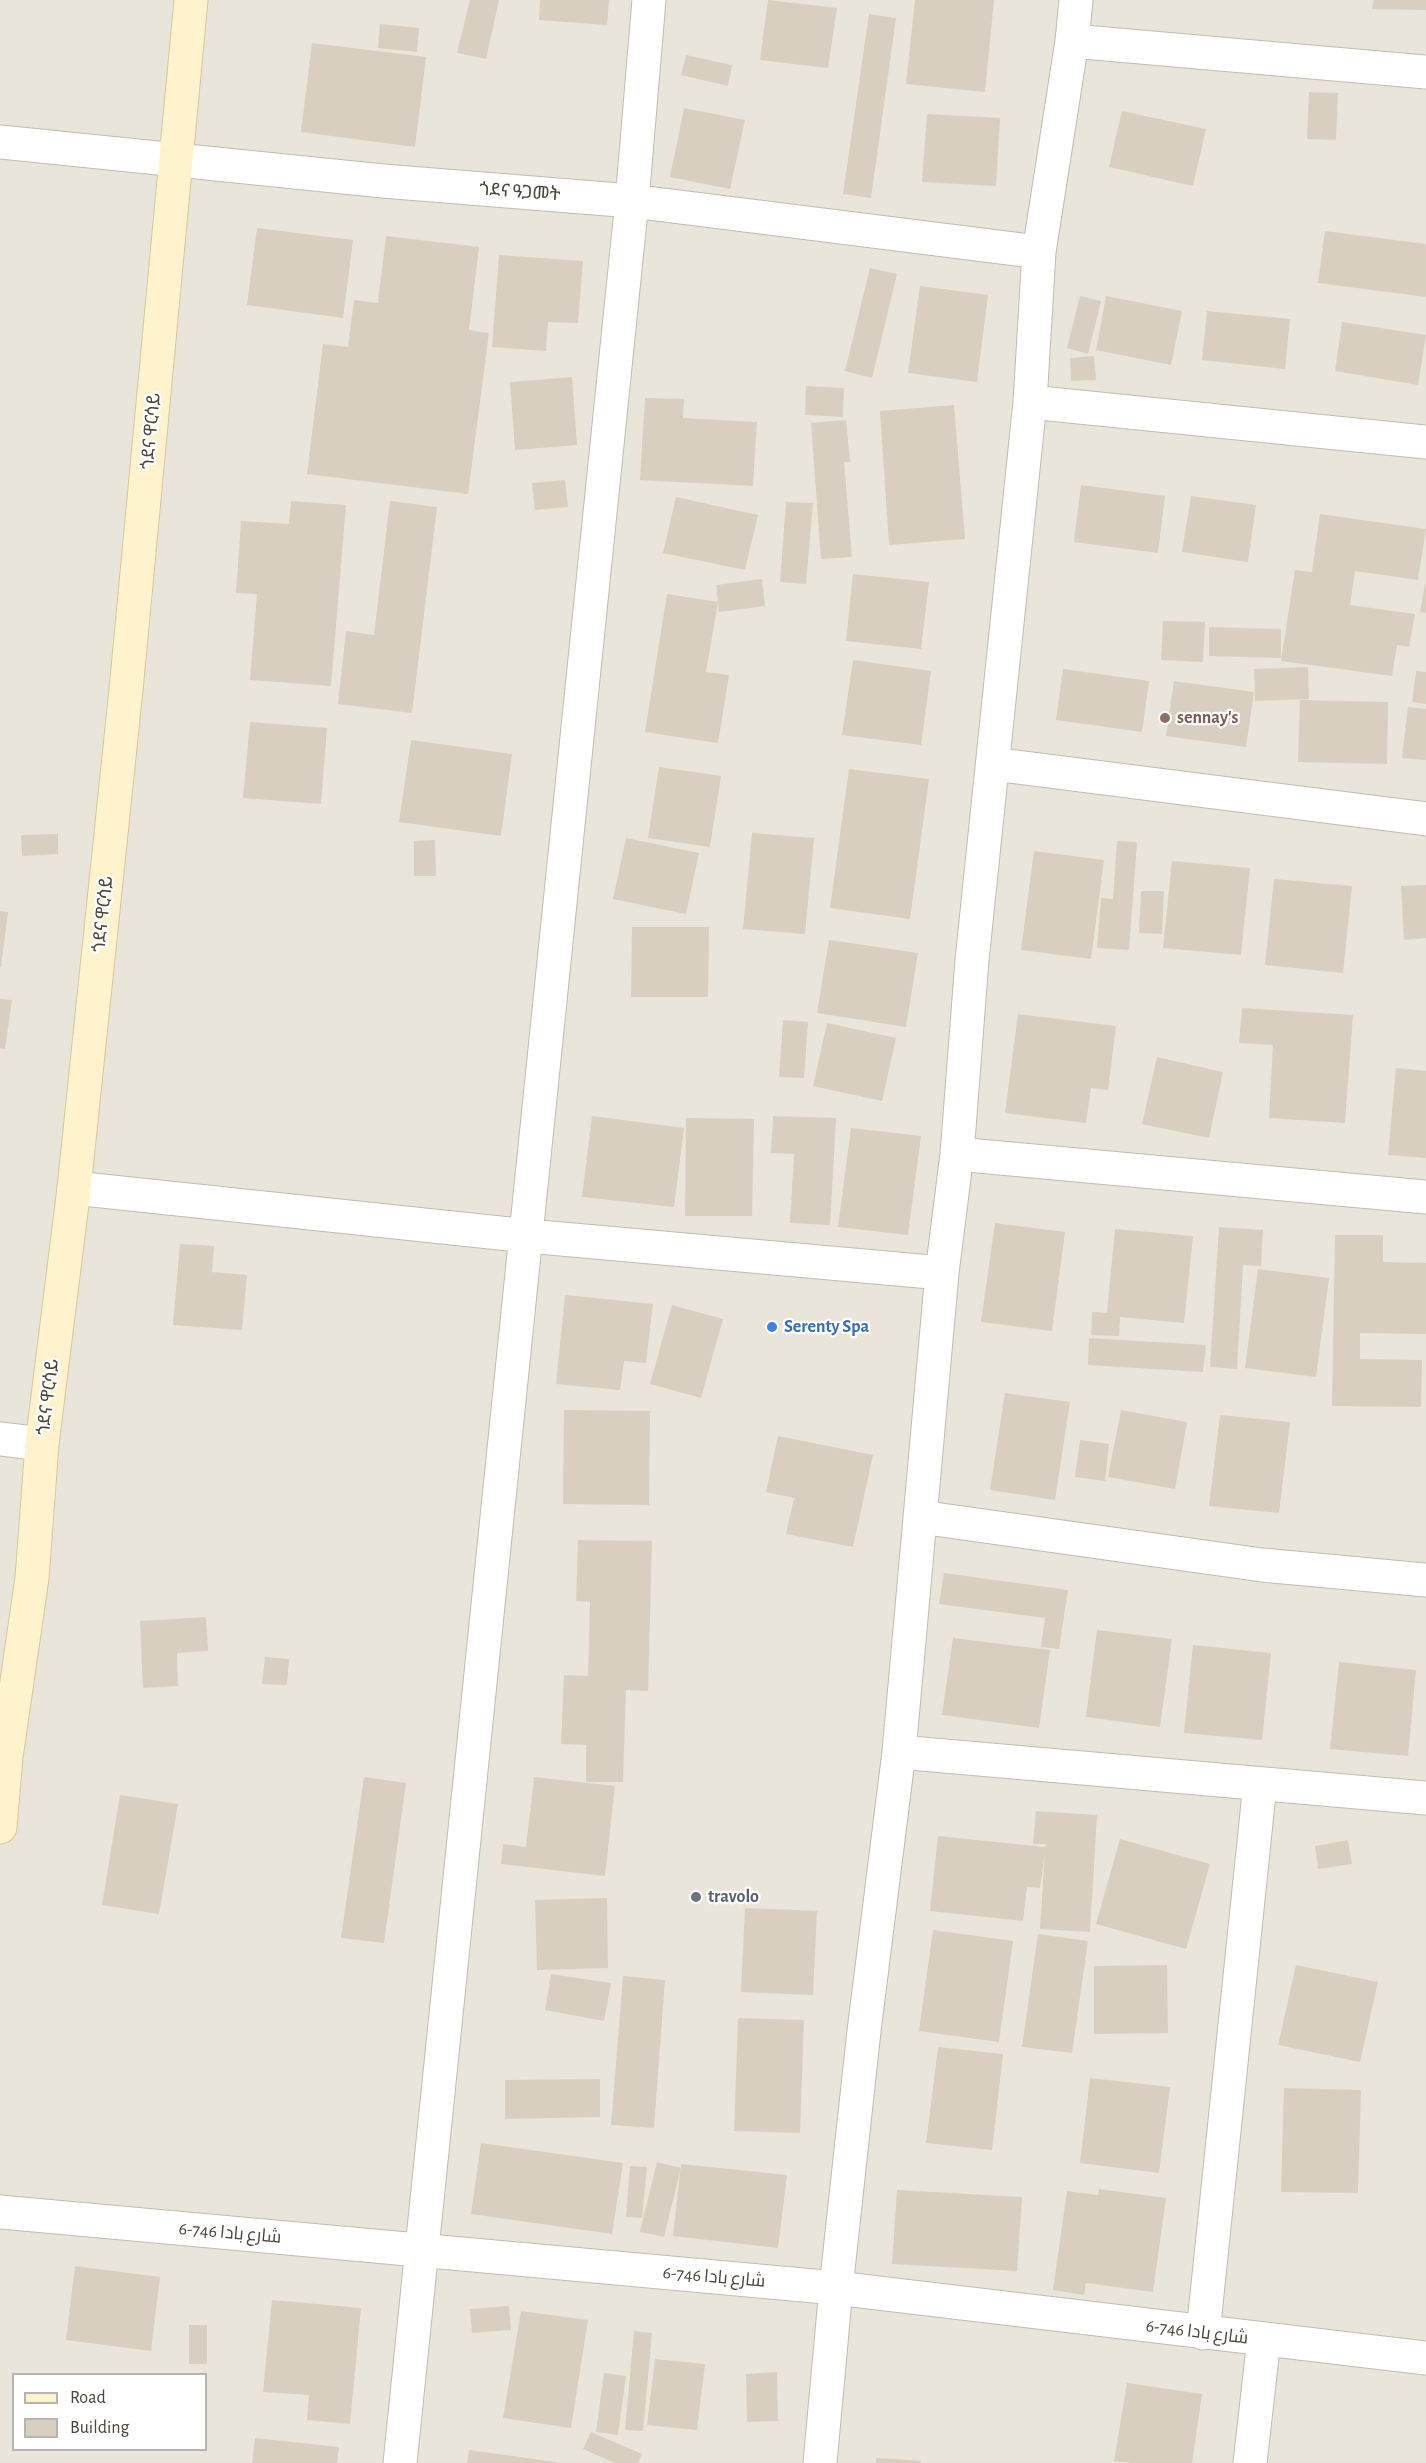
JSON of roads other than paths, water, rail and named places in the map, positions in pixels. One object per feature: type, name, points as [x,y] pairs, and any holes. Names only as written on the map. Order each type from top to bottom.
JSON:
[{"type":"main road","name":"ጎደና ዋርሳይ","points":[[0,1827],[3,1756],[32,1578],[42,1444],[74,1188],[128,678],[191,0]]},
{"type":"street","points":[[400,2463],[528,1236],[632,201],[650,0]]},
{"type":"street","points":[[820,2463],[865,2020],[899,1752],[942,1273],[957,1155],[972,960],[1030,402],[1039,252],[1072,41],[1076,0]]},
{"type":"street","points":[[1072,41],[1426,72]]},
{"type":"street","name":"ጎደና ዓጋመት","points":[[0,142],[383,181],[632,201],[1039,252]]},
{"type":"street","points":[[1030,402],[1426,442]]},
{"type":"street","points":[[993,764],[1426,819]]},
{"type":"street","points":[[957,1155],[1426,1197]]},
{"type":"street","points":[[74,1188],[528,1236],[942,1273]]},
{"type":"street","points":[[0,1439],[42,1444]]},
{"type":"street","points":[[920,1518],[1262,1565],[1426,1580]]},
{"type":"street","points":[[899,1752],[1426,1798]]},
{"type":"street","points":[[1203,2333],[1260,1784]]},
{"type":"street","name":"شارع بادا 746-6","points":[[0,2212],[836,2288],[1426,2358]]},
{"type":"street","points":[[1250,2463],[1264,2339]]},
{"type":"place","name":"sennay's","points":[[1165,718]]},
{"type":"place","name":"Serenty Spa","points":[[772,1327]]},
{"type":"place","name":"travolo","points":[[696,1897]]}]
